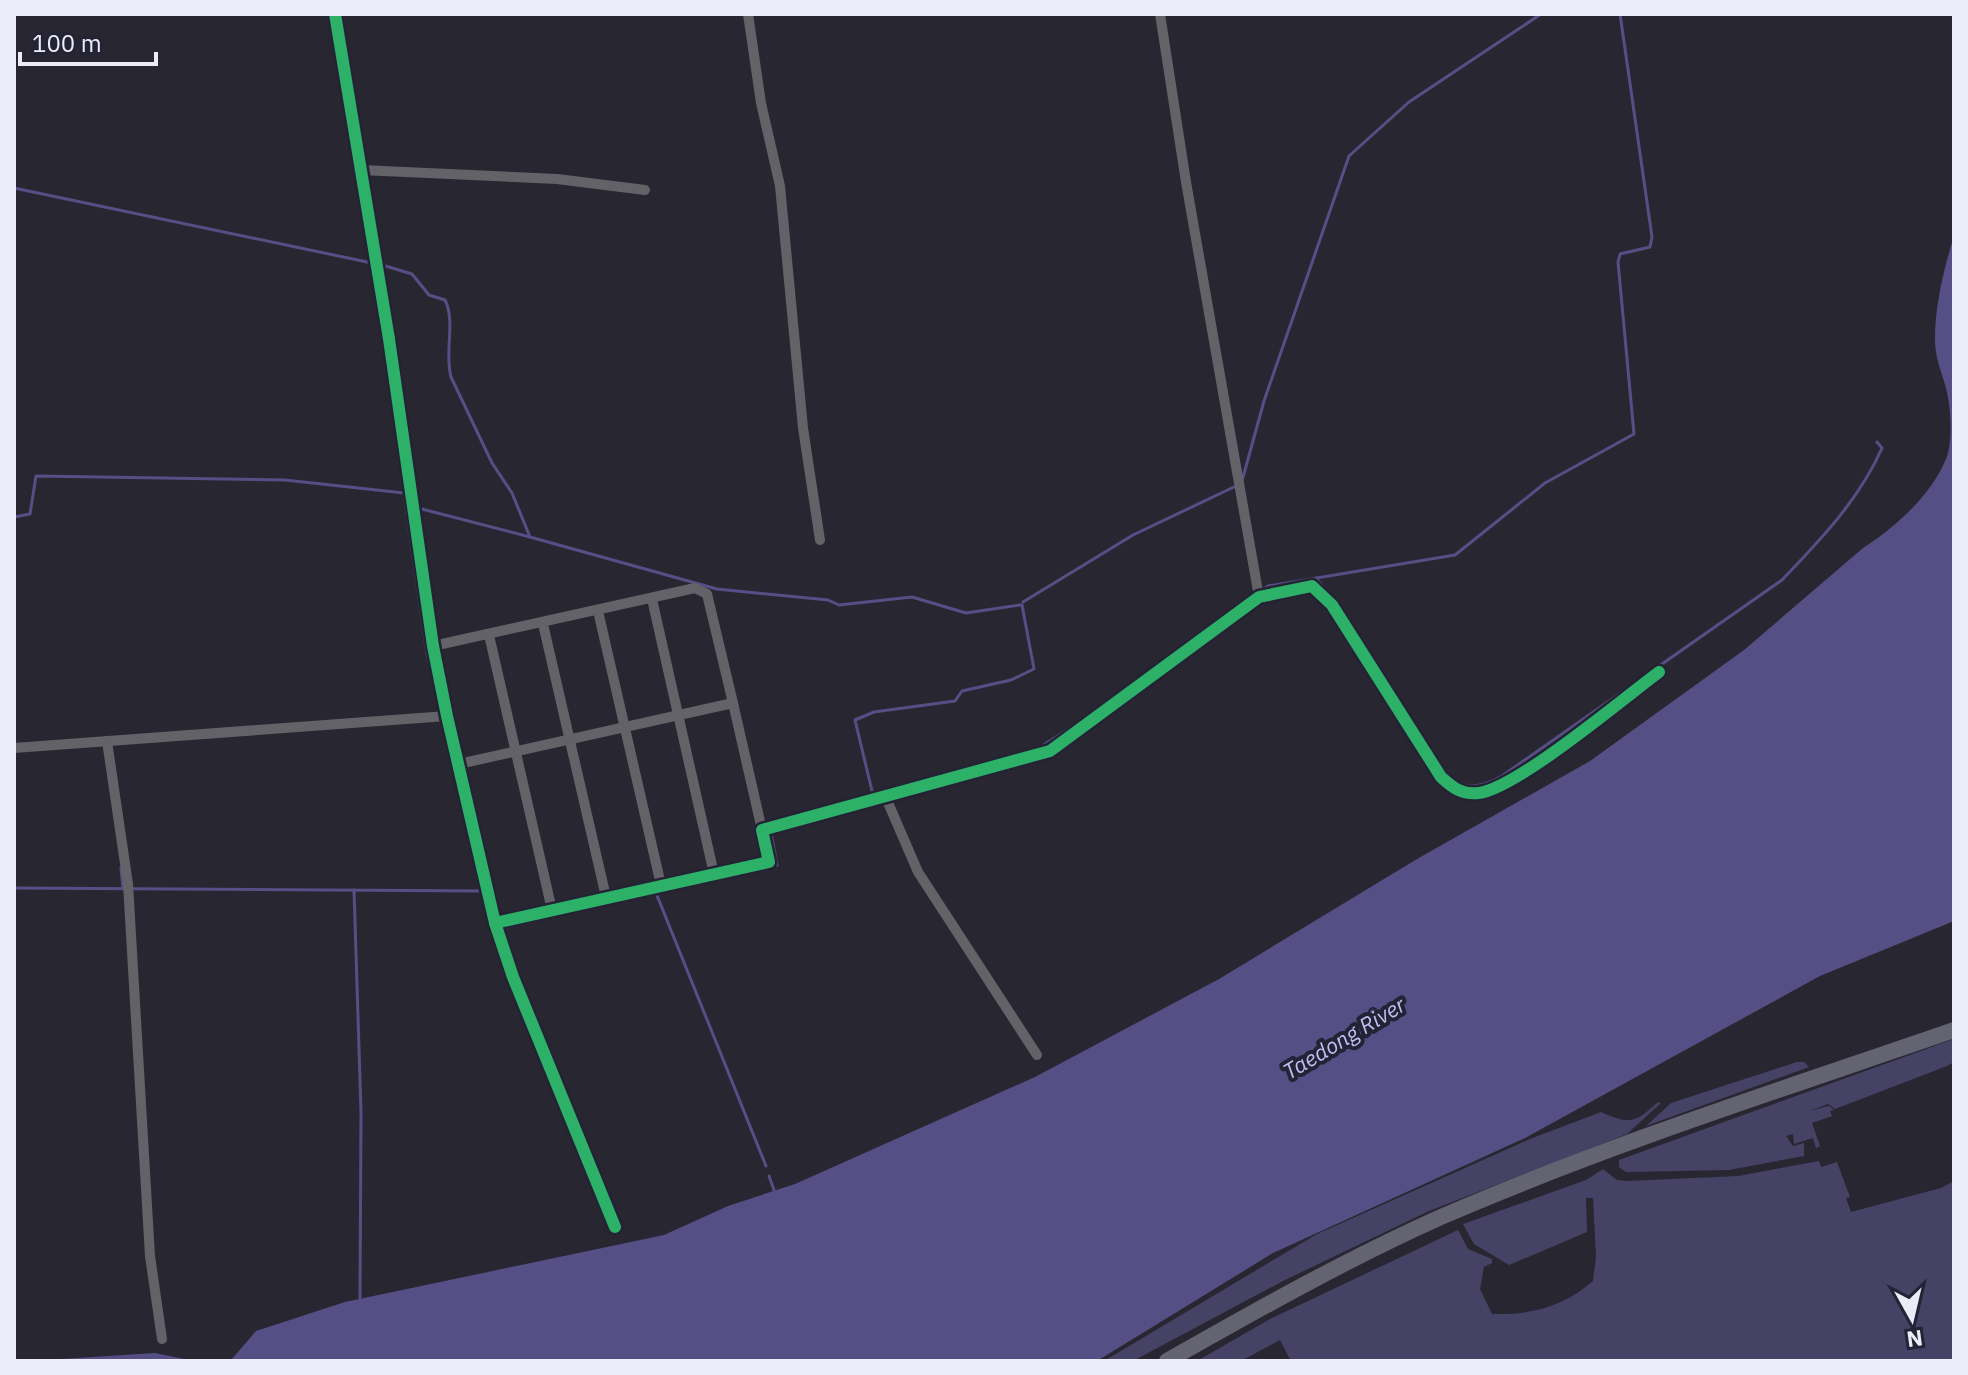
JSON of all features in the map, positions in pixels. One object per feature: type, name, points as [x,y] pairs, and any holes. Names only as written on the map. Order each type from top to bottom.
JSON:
[{"type":"highway","points":[[1167,1361],[1259,1309],[1440,1218],[1520,1185],[1954,1030]]},
{"type":"street","points":[[335,14],[433,646],[447,716],[495,923],[557,1090],[615,1227]]},
{"type":"street","points":[[748,14],[761,103],[780,186],[803,428],[820,540]]},
{"type":"street","points":[[1160,14],[1186,182],[1259,597]]},
{"type":"street","points":[[361,170],[557,179],[645,190]]},
{"type":"street","points":[[762,830],[1050,751],[1259,597],[1312,586],[1332,605],[1441,777],[1458,792],[1476,793],[1507,782],[1659,672]]},
{"type":"street","points":[[433,646],[695,588],[707,594],[762,830],[769,862],[495,923]]},
{"type":"street","points":[[652,599],[714,874]]},
{"type":"street","points":[[598,611],[661,885]]},
{"type":"street","points":[[543,624],[606,897]]},
{"type":"street","points":[[489,635],[552,910]]},
{"type":"street","points":[[459,764],[733,703]]},
{"type":"street","points":[[14,748],[447,716]]},
{"type":"street","points":[[107,741],[128,884],[150,1256],[162,1339]]},
{"type":"street","points":[[886,798],[918,872],[1037,1055]]},
{"type":"shaded area","points":[[1954,1039],[1954,1062],[1947,1066],[1835,1109],[1828,1104],[1809,1111],[1829,1106],[1834,1110],[1830,1111],[1832,1116],[1812,1123],[1820,1146],[1816,1148],[1813,1138],[1794,1144],[1793,1134],[1786,1136],[1793,1146],[1804,1143],[1804,1156],[1729,1170],[1626,1172],[1619,1167],[1619,1160]]},
{"type":"shaded area","points":[[1804,1062],[1809,1067],[1646,1126],[1671,1103]]},
{"type":"shaded area","points":[[1661,1103],[1627,1134],[1429,1211],[1283,1281],[1133,1361],[1104,1361],[1317,1234],[1530,1139],[1601,1112],[1632,1120]]},
{"type":"shaded area","points":[[1819,1161],[1821,1167],[1837,1162],[1850,1197],[1846,1198],[1851,1212],[1941,1188],[1954,1181],[1954,1361],[1291,1361],[1280,1340],[1241,1361],[1197,1361],[1270,1319],[1458,1230],[1468,1249],[1492,1259],[1492,1263],[1484,1267],[1480,1289],[1492,1314],[1533,1311],[1558,1303],[1593,1281],[1596,1257],[1593,1198],[1586,1198],[1587,1232],[1509,1265],[1474,1244],[1463,1224],[1586,1180],[1603,1169],[1617,1180],[1627,1181],[1738,1176]]},
{"type":"water","name":"Taedong River","points":[[1954,236],[1954,921],[1820,976],[1525,1138],[1273,1253],[1097,1361],[226,1361],[232,1359],[256,1331],[345,1302],[664,1235],[728,1206],[795,1184],[1035,1077],[1219,979],[1417,859],[1590,761],[1744,650],[1900,520],[1931,485],[1946,459],[1950,439],[1948,396],[1936,355],[1935,338],[1941,287]]},
{"type":"water","points":[[155,1353],[194,1361],[30,1361]]},
{"type":"waterway","points":[[1242,481],[1264,401],[1349,156],[1409,102],[1541,14]]},
{"type":"waterway","points":[[1261,591],[1268,586],[1455,555],[1545,483],[1634,434],[1618,262],[1620,254],[1650,247],[1652,237],[1620,14]]},
{"type":"waterway","points":[[14,188],[372,263]]},
{"type":"waterway","points":[[379,264],[412,274],[429,295],[445,300],[450,318],[451,377],[492,463],[512,493],[530,537],[717,589],[828,600],[839,605],[912,597],[966,613],[1020,605]]},
{"type":"waterway","points":[[1426,744],[1441,767],[1457,782],[1476,786],[1502,776],[1782,580],[1851,502],[1882,448],[1877,442]]},
{"type":"waterway","points":[[14,517],[30,514],[36,476],[285,480],[404,493],[427,654],[438,697]]},
{"type":"waterway","points":[[1023,602],[1133,535],[1236,486]]},
{"type":"waterway","points":[[418,508],[530,537]]},
{"type":"waterway","points":[[1316,578],[1333,600]]},
{"type":"waterway","points":[[873,795],[855,720],[874,712],[955,701],[962,691],[1011,680],[1034,669],[1022,605]]},
{"type":"waterway","points":[[1036,750],[1090,715]]},
{"type":"waterway","points":[[656,893],[777,865],[769,822],[809,812]]},
{"type":"waterway","points":[[466,818],[491,931],[656,893],[766,1166]]},
{"type":"waterway","points":[[121,868],[123,888]]},
{"type":"waterway","points":[[14,888],[482,891]]},
{"type":"waterway","points":[[354,890],[361,1112],[360,1298]]},
{"type":"waterway","points":[[769,1176],[774,1190]]},
{"type":"cycle path","points":[[335,14],[389,339],[433,646],[447,716],[495,923],[513,977],[615,1227]]},
{"type":"cycle path","points":[[495,923],[769,862],[762,830],[1050,751],[1259,597],[1312,586],[1332,605],[1441,777],[1468,793],[1479,793],[1518,776],[1570,741],[1659,672]]}]
